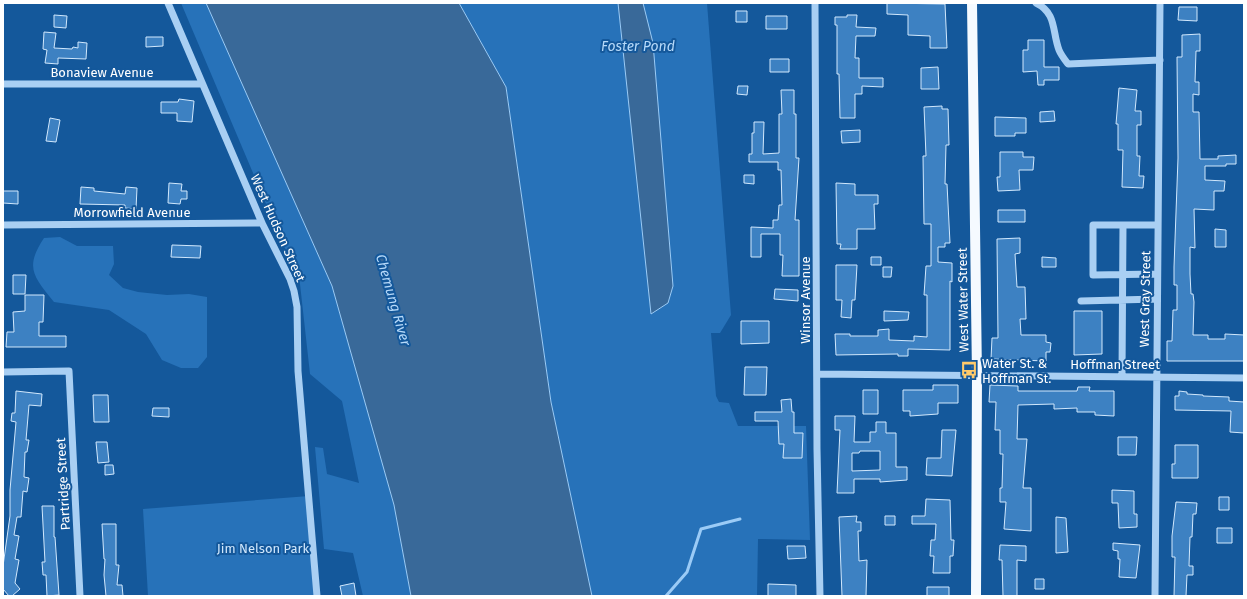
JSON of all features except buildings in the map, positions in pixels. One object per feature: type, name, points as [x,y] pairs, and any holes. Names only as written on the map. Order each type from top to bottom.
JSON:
[{"type":"main road","name":"West Water Street","points":[[972,3],[977,376],[976,596]]},
{"type":"street","name":"West Hudson Street","points":[[168,3],[262,223],[290,279],[297,307],[298,371],[317,596]]},
{"type":"street","name":"Winsor Avenue","points":[[815,3],[820,596]]},
{"type":"street","points":[[1036,3],[1048,11],[1054,22],[1059,51],[1068,64],[1160,60]]},
{"type":"street","name":"West Gray Street","points":[[1155,596],[1160,3]]},
{"type":"street","name":"Bonaview Avenue","points":[[3,84],[202,84]]},
{"type":"street","name":"Morrowfield Avenue","points":[[3,225],[262,223]]},
{"type":"street","points":[[1157,274],[1093,274],[1093,225],[1158,225]]},
{"type":"street","points":[[1122,376],[1123,225]]},
{"type":"street","points":[[1081,301],[1157,299]]},
{"type":"street","name":"Partridge Street","points":[[3,372],[68,371],[80,596]]},
{"type":"street","name":"Hoffman Street","points":[[817,374],[1244,378]]},
{"type":"green space","points":[[181,3],[206,3],[332,286],[394,505],[411,596],[363,596],[353,553],[324,549],[315,447],[323,448],[327,474],[359,483],[342,401],[310,374],[300,284]]},
{"type":"green space","points":[[459,3],[707,3],[731,315],[720,333],[711,333],[716,396],[719,402],[729,403],[738,426],[806,426],[810,540],[758,539],[757,596],[592,596],[551,402],[506,87]]},
{"type":"green space","points":[[60,237],[77,246],[113,246],[114,264],[109,275],[123,288],[138,292],[167,295],[189,294],[207,297],[207,357],[198,368],[181,368],[162,360],[146,334],[109,310],[54,302],[37,279],[33,265],[34,257],[44,238]]},
{"type":"green space","name":"Jim Nelson Park","points":[[309,496],[317,596],[148,596],[143,509]]},
{"type":"water","name":"Chemung River","points":[[206,3],[459,3],[506,87],[551,402],[592,596],[411,596],[394,505],[332,286]]},
{"type":"water","name":"Foster Pond","points":[[618,3],[643,3],[653,43],[673,286],[668,303],[651,314]]},
{"type":"waterway","points":[[666,596],[687,572],[701,529],[740,519]]},
{"type":"place","name":"Water St. & Hoffman St.","points":[[969,370]]}]
